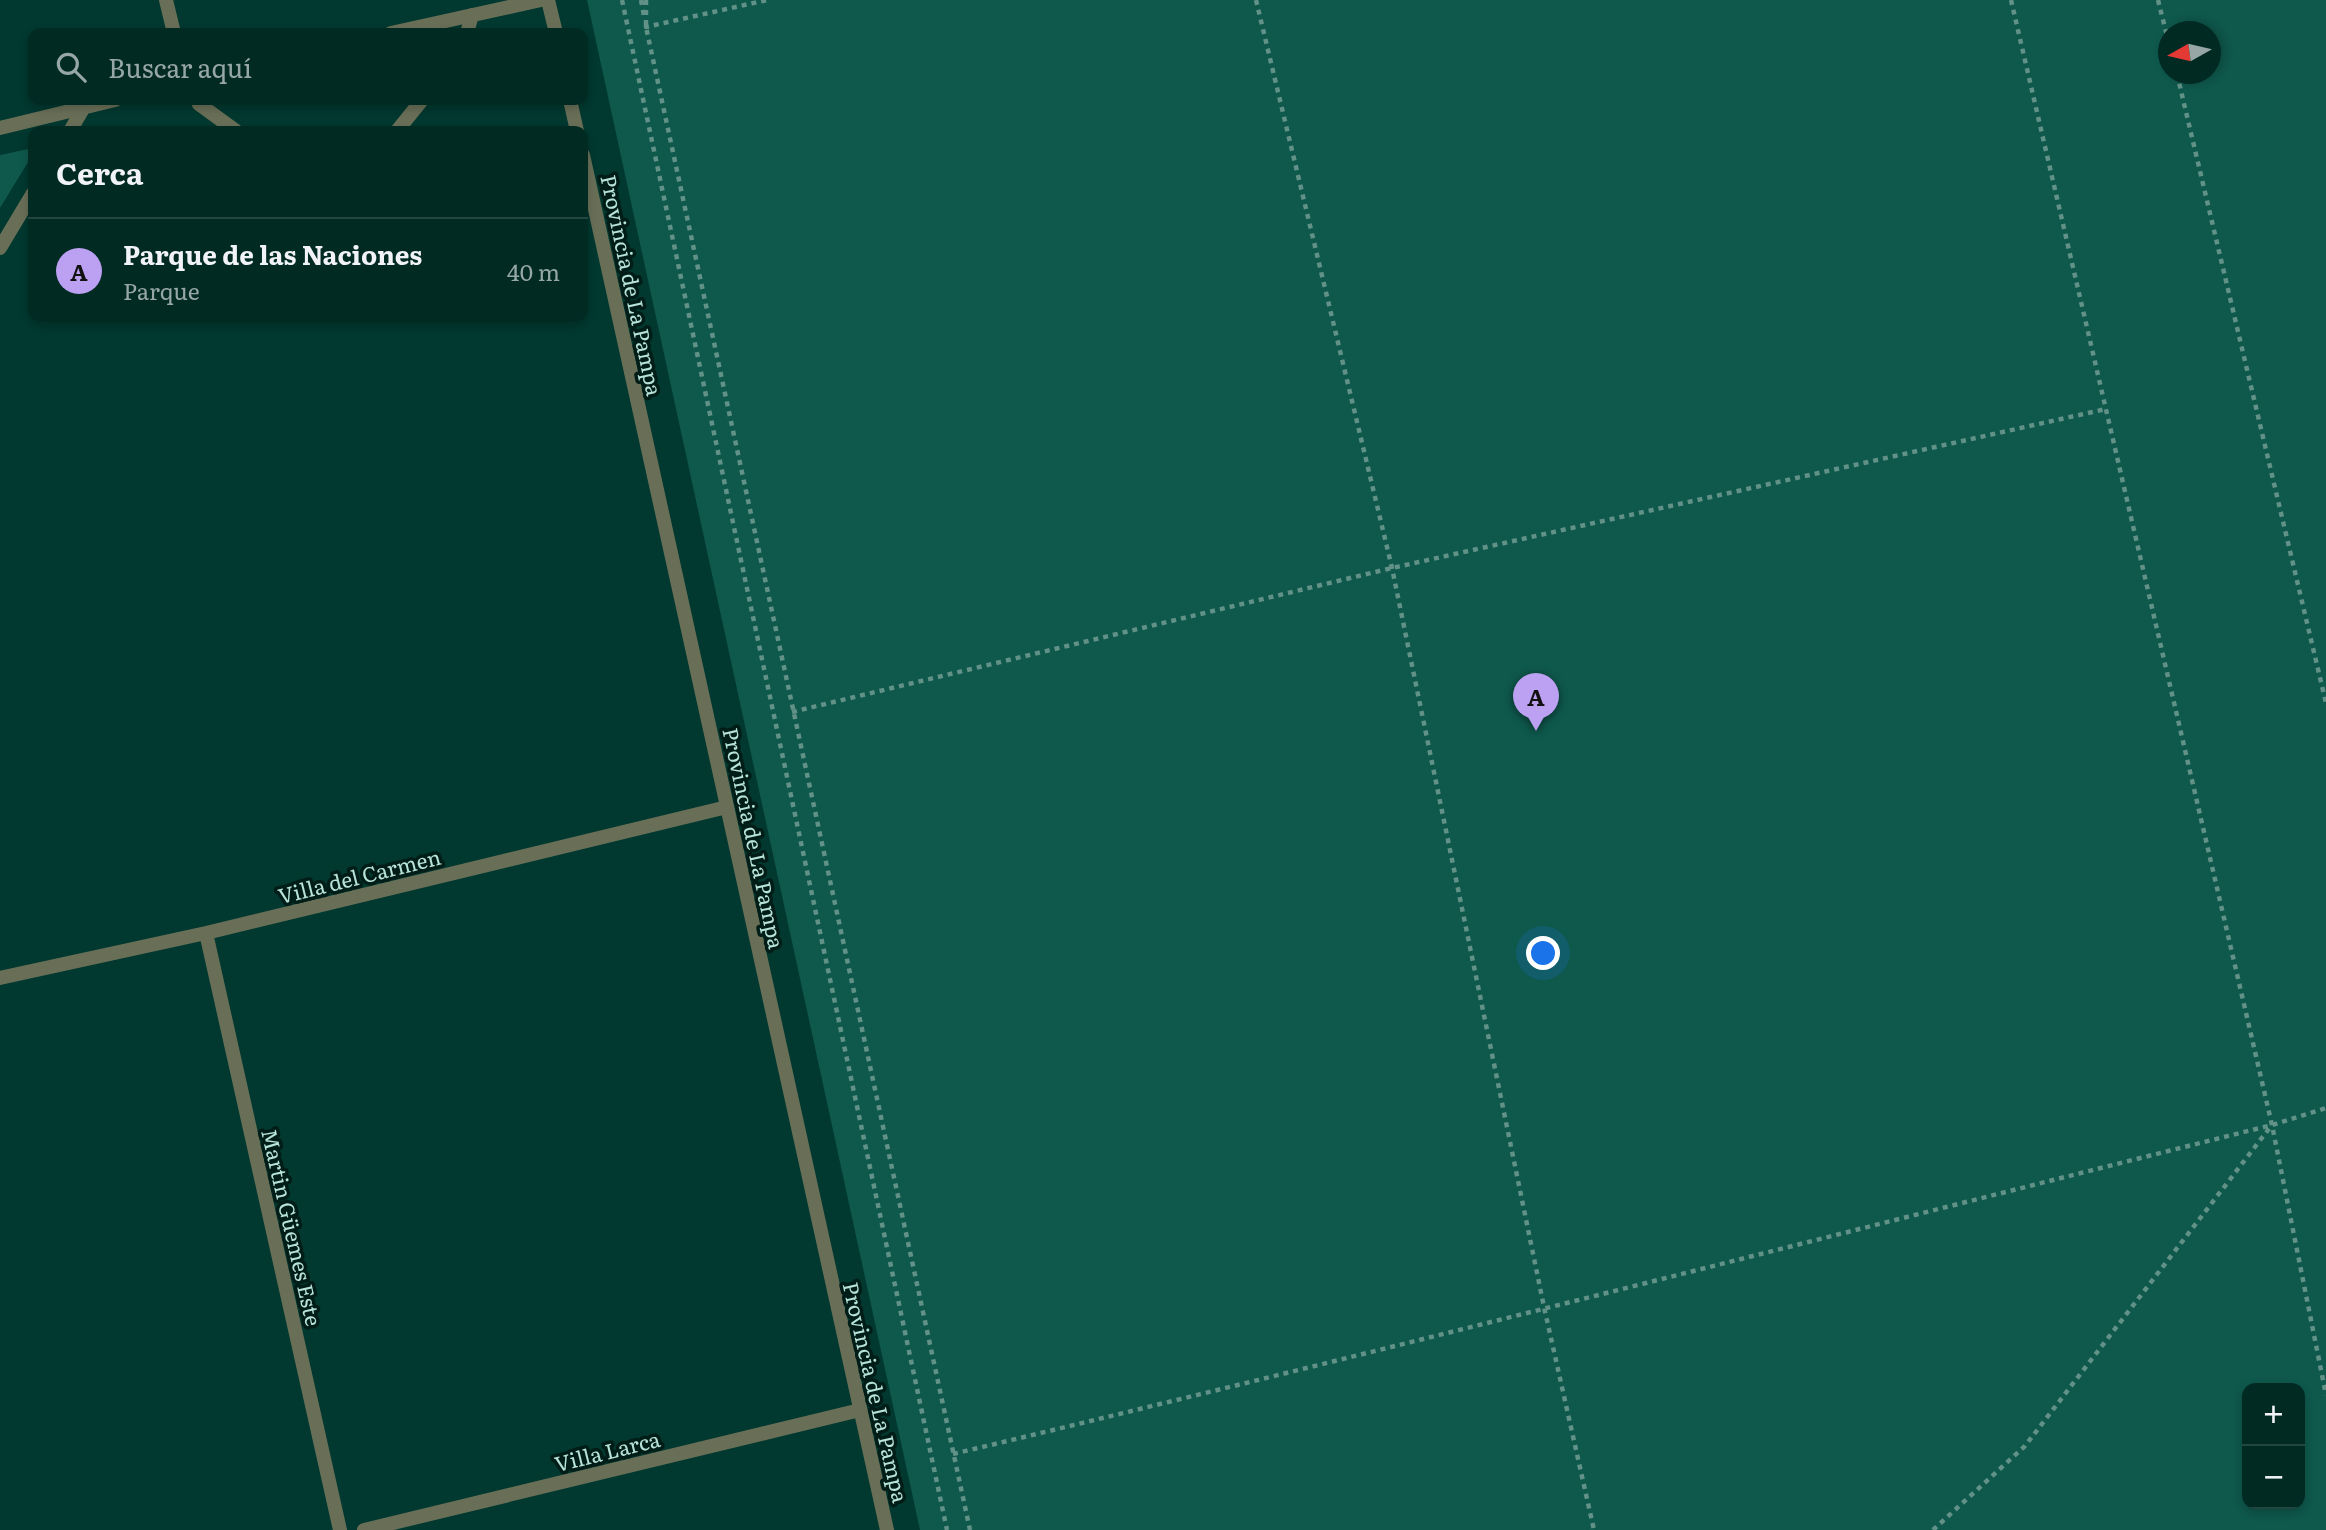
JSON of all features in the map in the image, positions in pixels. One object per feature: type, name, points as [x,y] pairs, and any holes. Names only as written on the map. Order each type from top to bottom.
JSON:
[{"type":"street","points":[[166,0],[173,28]]},
{"type":"street","points":[[414,28],[541,0]]},
{"type":"street","points":[[548,0],[555,28]]},
{"type":"street","points":[[468,28],[472,15]]},
{"type":"street","points":[[0,128],[97,105]]},
{"type":"street","points":[[200,105],[229,126]]},
{"type":"street","points":[[401,126],[418,105]]},
{"type":"street","points":[[571,105],[577,126]]},
{"type":"street","points":[[73,126],[83,109]]},
{"type":"street","name":"Provincia de La Pampa","points":[[588,178],[887,1530]]},
{"type":"street","points":[[0,248],[28,201]]},
{"type":"street","name":"Villa del Carmen","points":[[0,978],[206,933],[727,807]]},
{"type":"street","name":"Martin Güemes Este","points":[[206,933],[340,1530]]},
{"type":"street","name":"Villa Larca","points":[[364,1530],[860,1410]]},
{"type":"path","points":[[622,0],[947,1530]]},
{"type":"path","points":[[640,0],[970,1530]]},
{"type":"path","points":[[646,0],[646,27]]},
{"type":"path","points":[[646,27],[766,0]]},
{"type":"path","points":[[1256,0],[1392,568],[1545,1307],[1594,1530]]},
{"type":"path","points":[[2011,0],[2272,1125],[2326,1395]]},
{"type":"path","points":[[2158,0],[2163,21]]},
{"type":"path","points":[[2178,84],[2326,703]]},
{"type":"path","points":[[792,712],[1392,568],[2106,409]]},
{"type":"path","points":[[953,1454],[1319,1367],[1545,1307],[2272,1125],[2326,1108]]},
{"type":"path","points":[[1933,1530],[2025,1446],[2272,1125]]},
{"type":"green space","points":[[587,0],[2326,0],[2326,1530],[920,1530]]},
{"type":"green space","points":[[28,149],[28,162],[0,208],[0,155]]},
{"type":"place","name":"Parque de las Naciones","points":[[1536,731]]}]
